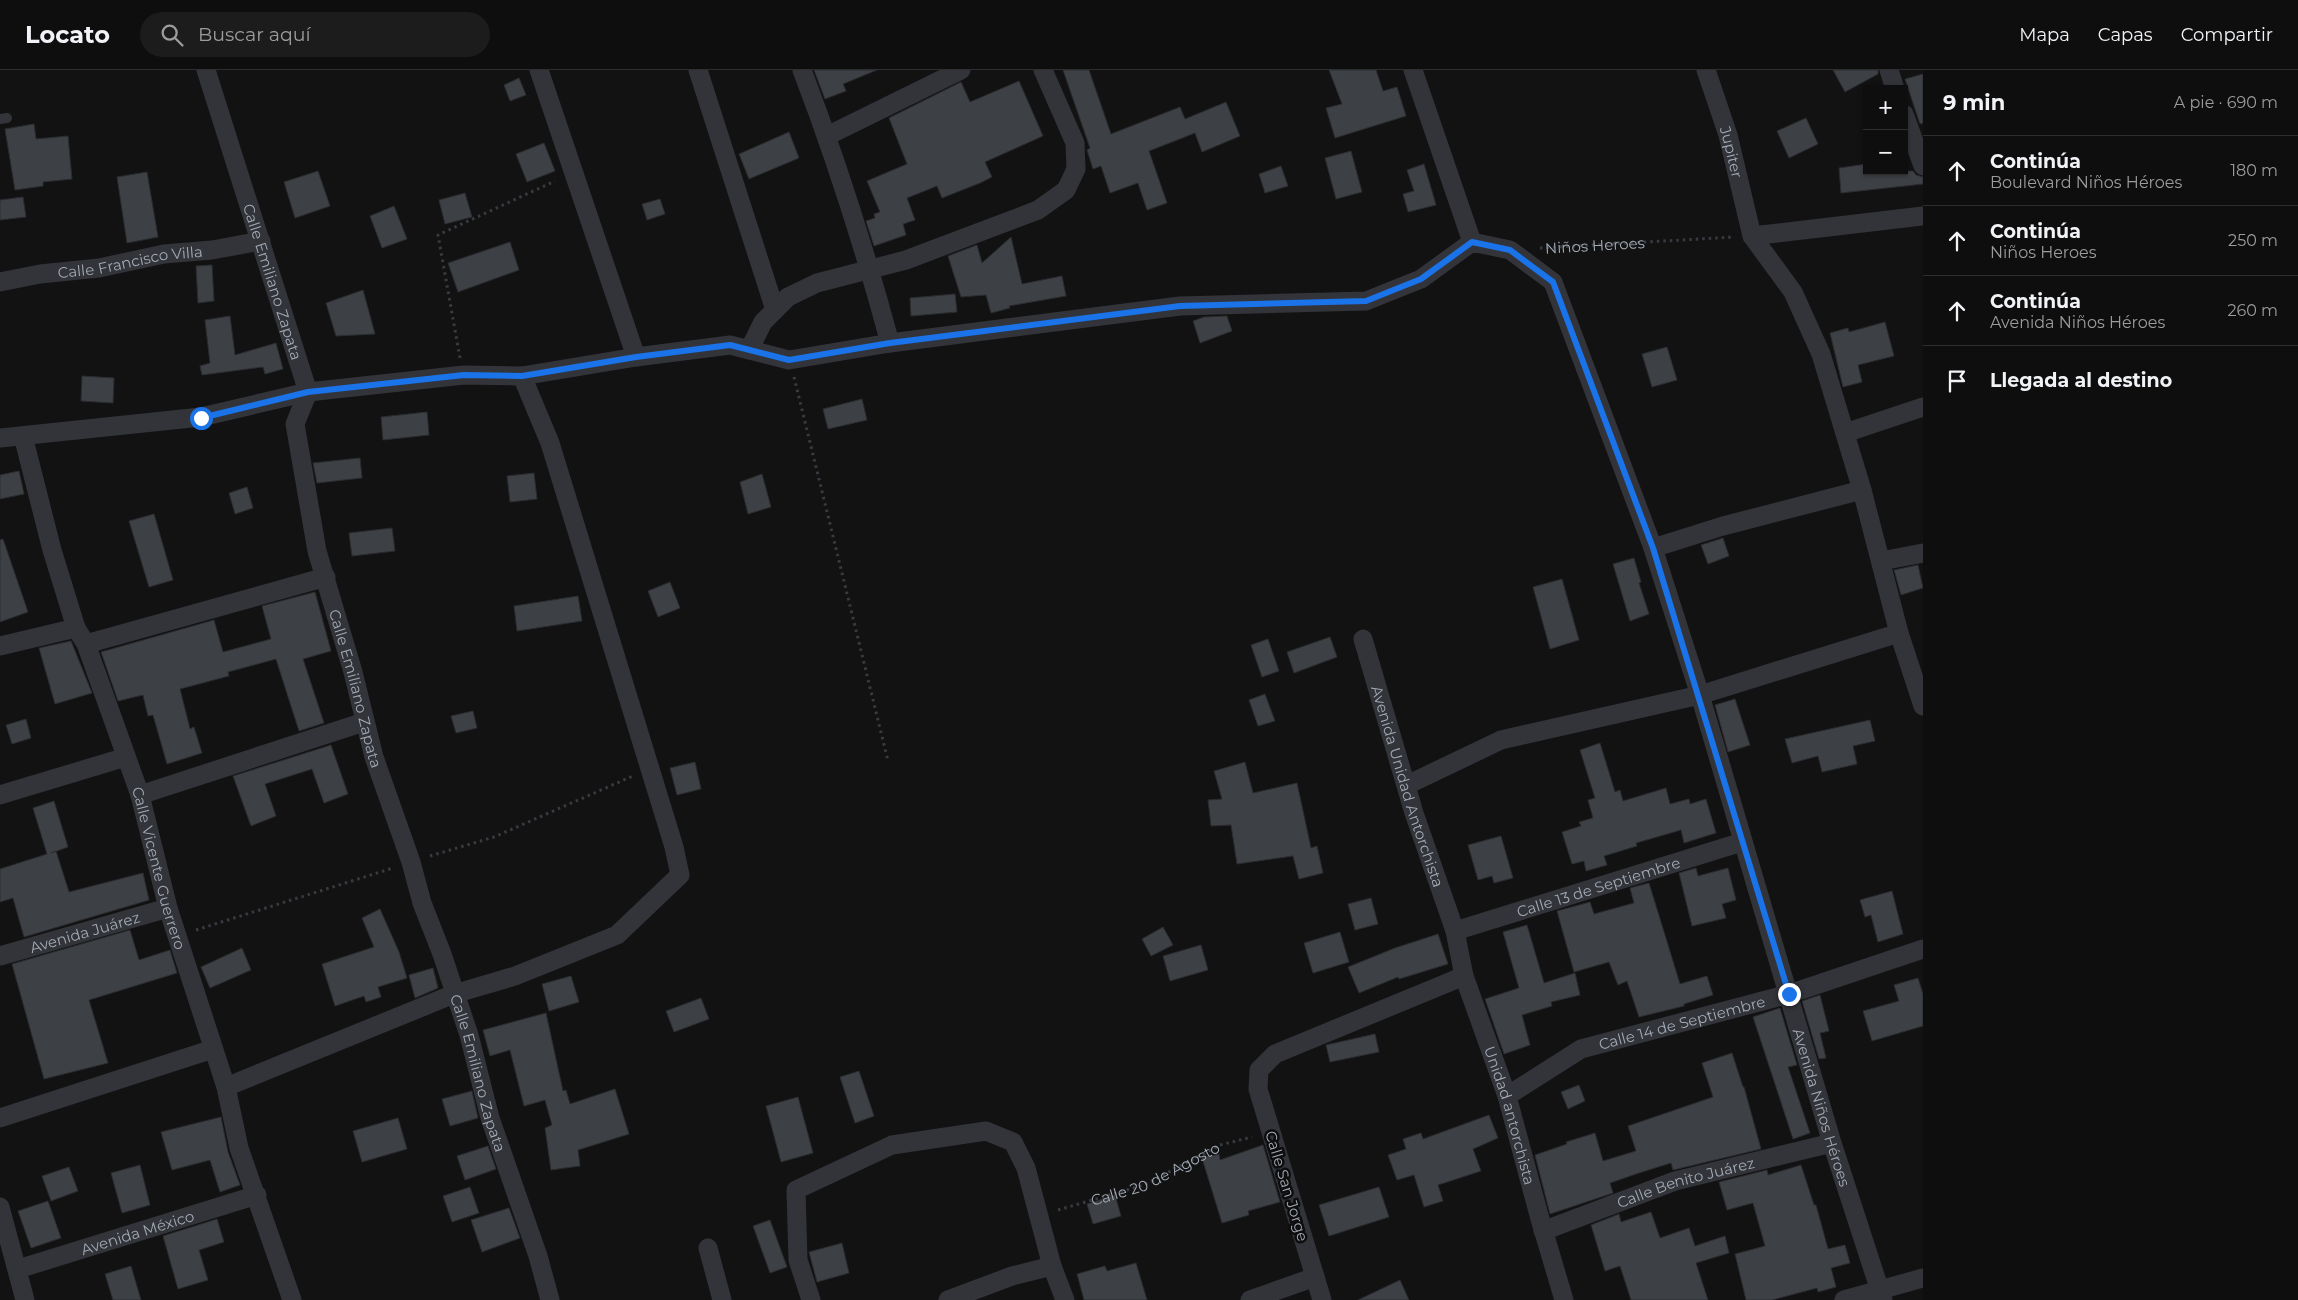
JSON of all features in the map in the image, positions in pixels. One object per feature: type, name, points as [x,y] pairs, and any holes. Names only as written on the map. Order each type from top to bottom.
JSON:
[{"type":"street","name":"Calle Emiliano Zapata","points":[[206,70],[308,392],[295,424],[318,550],[364,722],[374,757],[411,862],[422,903],[442,954],[469,1035],[490,1118],[538,1256],[550,1300]]},
{"type":"street","points":[[539,70],[636,357]]},
{"type":"street","points":[[698,70],[774,310]]},
{"type":"street","points":[[802,70],[827,136],[870,270],[890,343]]},
{"type":"street","points":[[827,136],[961,70]]},
{"type":"street","points":[[749,350],[763,322],[788,297],[817,284],[906,260],[1038,210],[1066,190],[1076,169],[1075,143],[1043,70]]},
{"type":"street","points":[[1413,70],[1472,242]]},
{"type":"street","name":"Jupiter","points":[[1706,70],[1728,135],[1752,236]]},
{"type":"street","points":[[1889,70],[1894,85]]},
{"type":"street","points":[[1908,125],[1923,166]]},
{"type":"street","points":[[1923,216],[1752,236],[1793,292],[1821,354],[1862,490],[1899,633],[1923,706]]},
{"type":"street","name":"Calle Francisco Villa","points":[[0,282],[40,274],[99,268],[164,254],[212,250],[261,241]]},
{"type":"street","points":[[0,438],[201,418],[308,392],[464,375],[522,376],[636,357],[730,345],[789,360],[890,343],[1180,306],[1366,301],[1421,279],[1472,242],[1510,250]]},
{"type":"street","name":"Avenida Niños Héroes","points":[[1510,250],[1553,282],[1653,548],[1700,695],[1832,1143],[1881,1294]]},
{"type":"street","points":[[226,1087],[454,994],[515,976],[616,935],[680,875],[674,847],[550,443],[522,376]]},
{"type":"street","points":[[1845,433],[1923,407]]},
{"type":"street","name":"Calle Vicente Guerrero","points":[[23,436],[52,550],[76,628],[86,644],[140,794],[168,908],[226,1087],[239,1148],[257,1195],[292,1300]]},
{"type":"street","points":[[1653,548],[1723,526],[1862,490]]},
{"type":"street","points":[[1881,561],[1923,553]]},
{"type":"street","points":[[86,644],[326,577]]},
{"type":"street","points":[[0,646],[76,628]]},
{"type":"street","points":[[1407,785],[1500,740],[1700,695],[1899,633]]},
{"type":"street","name":"Avenida Unidad Antorchista","points":[[1363,639],[1414,814],[1455,931]]},
{"type":"street","points":[[140,794],[364,722]]},
{"type":"street","points":[[0,795],[126,758]]},
{"type":"street","name":"Calle 13 de Septiembre","points":[[1455,931],[1742,842]]},
{"type":"street","name":"Avenida Juárez","points":[[0,956],[168,908]]},
{"type":"street","name":"Unidad antorchista","points":[[1455,931],[1464,976],[1507,1096],[1543,1231],[1564,1300]]},
{"type":"street","name":"Calle 14 de Septiembre","points":[[1507,1096],[1581,1049],[1789,994],[1923,949]]},
{"type":"street","name":"Calle San Jorge","points":[[1322,1300],[1258,1089],[1259,1070],[1275,1054],[1464,976]]},
{"type":"street","points":[[0,1118],[213,1050]]},
{"type":"street","points":[[811,1300],[798,1260],[796,1190],[892,1145],[986,1131],[1013,1142],[1026,1168],[1052,1266],[1065,1300]]},
{"type":"street","name":"Calle Benito Juárez","points":[[1543,1231],[1675,1181],[1832,1143]]},
{"type":"street","name":"Avenida México","points":[[18,1269],[257,1195]]},
{"type":"street","points":[[0,1207],[25,1300]]},
{"type":"street","points":[[708,1248],[722,1300]]},
{"type":"street","points":[[948,1300],[1012,1276],[1052,1266]]},
{"type":"street","points":[[1250,1300],[1315,1278]]},
{"type":"street","points":[[1844,1300],[1881,1294],[1923,1278]]},
{"type":"path","points":[[464,375],[438,236],[575,172]]},
{"type":"path","name":"Niños Heroes","points":[[1510,250],[1752,236]]},
{"type":"path","points":[[789,360],[888,760]]},
{"type":"path","name":"Calle 20 de Agosto","points":[[1038,1217],[1144,1185],[1220,1144],[1272,1132]]},
{"type":"building","points":[[814,70],[877,70],[843,84],[846,91],[825,99]]},
{"type":"building","points":[[1063,70],[1089,70],[1111,134],[1180,107],[1185,119],[1226,102],[1240,136],[1202,152],[1195,133],[1149,151],[1167,203],[1147,210],[1138,183],[1110,193],[1101,166],[1093,169],[1087,150],[1090,148]]},
{"type":"building","points":[[1329,70],[1376,70],[1383,91],[1397,87],[1406,116],[1335,138],[1326,108],[1342,104]]},
{"type":"building","points":[[1833,70],[1878,70],[1878,74],[1845,92]]},
{"type":"building","points":[[1923,74],[1923,123],[1920,124],[1905,79]]},
{"type":"building","points":[[519,78],[526,95],[510,101],[504,85]]},
{"type":"building","points":[[1019,81],[1043,136],[985,162],[992,177],[980,183],[942,198],[937,186],[907,198],[915,220],[903,224],[906,235],[874,246],[866,221],[875,218],[874,214],[880,212],[867,181],[907,164],[889,118],[961,82],[970,102]]},
{"type":"building","points":[[1806,118],[1818,144],[1789,158],[1777,131]]},
{"type":"building","points":[[34,124],[36,139],[68,136],[72,179],[43,182],[43,186],[15,190],[5,129]]},
{"type":"building","points":[[789,132],[799,158],[749,179],[739,154]]},
{"type":"building","points":[[544,143],[555,171],[527,182],[516,154]]},
{"type":"building","points":[[1351,151],[1362,192],[1336,199],[1325,158]]},
{"type":"building","points":[[1424,164],[1436,205],[1408,212],[1403,194],[1414,191],[1407,170]]},
{"type":"building","points":[[1863,165],[1863,175],[1908,175],[1908,171],[1913,171],[1916,175],[1923,177],[1923,184],[1841,193],[1839,168]]},
{"type":"building","points":[[1281,166],[1288,186],[1265,193],[1259,174]]},
{"type":"building","points":[[318,171],[330,206],[295,218],[284,182]]},
{"type":"building","points":[[147,172],[158,237],[127,243],[117,177]]},
{"type":"building","points":[[465,193],[472,217],[445,224],[439,200]]},
{"type":"building","points":[[23,197],[26,217],[0,220],[0,200]]},
{"type":"building","points":[[660,199],[665,214],[647,220],[642,204]]},
{"type":"building","points":[[394,206],[407,239],[382,248],[370,216]]},
{"type":"building","points":[[1011,237],[1022,284],[1062,276],[1066,296],[1009,306],[1010,308],[991,313],[986,295],[961,297],[948,256],[977,245],[982,263]]},
{"type":"building","points":[[510,242],[519,270],[458,292],[448,263]]},
{"type":"building","points":[[212,265],[214,301],[198,303],[196,266]]},
{"type":"building","points":[[363,290],[375,334],[336,336],[326,303]]},
{"type":"building","points":[[955,294],[957,312],[911,316],[910,298]]},
{"type":"building","points":[[230,316],[235,355],[276,343],[283,369],[265,374],[263,367],[202,375],[200,366],[210,363],[205,320]]},
{"type":"building","points":[[1227,316],[1232,331],[1200,343],[1193,321],[1204,317]]},
{"type":"building","points":[[1885,322],[1894,356],[1858,365],[1862,382],[1843,387],[1830,333],[1848,328],[1849,332]]},
{"type":"building","points":[[1667,347],[1677,380],[1652,387],[1642,354]]},
{"type":"building","points":[[82,376],[114,378],[113,403],[81,401]]},
{"type":"building","points":[[862,399],[867,420],[828,429],[823,409]]},
{"type":"building","points":[[427,412],[429,435],[383,440],[381,417]]},
{"type":"building","points":[[360,458],[362,478],[317,483],[313,463]]},
{"type":"building","points":[[19,471],[24,494],[0,499],[0,475]]},
{"type":"building","points":[[534,473],[537,499],[510,502],[507,476]]},
{"type":"building","points":[[762,474],[771,507],[748,514],[740,482]]},
{"type":"building","points":[[247,487],[253,508],[235,514],[229,493]]},
{"type":"building","points":[[154,514],[173,580],[149,587],[129,521]]},
{"type":"building","points":[[392,528],[395,551],[352,556],[349,533]]},
{"type":"building","points":[[1723,538],[1729,556],[1708,564],[1701,545]]},
{"type":"building","points":[[3,539],[28,612],[0,622],[0,540]]},
{"type":"building","points":[[1634,558],[1641,582],[1639,583],[1649,614],[1630,621],[1613,564]]},
{"type":"building","points":[[1918,565],[1923,588],[1901,595],[1894,570]]},
{"type":"building","points":[[1562,579],[1579,640],[1550,649],[1533,587]]},
{"type":"building","points":[[670,582],[680,608],[658,617],[648,591]]},
{"type":"building","points":[[315,592],[331,651],[303,659],[324,723],[299,731],[276,659],[228,672],[229,676],[180,689],[190,729],[194,727],[202,753],[167,764],[153,715],[148,716],[143,695],[118,701],[101,652],[214,620],[223,652],[271,639],[262,606]]},
{"type":"building","points":[[578,596],[582,621],[517,631],[514,606]]},
{"type":"building","points":[[1330,637],[1337,657],[1294,673],[1287,652]]},
{"type":"building","points":[[1268,639],[1279,671],[1262,677],[1251,645]]},
{"type":"building","points":[[71,641],[92,693],[55,704],[39,648]]},
{"type":"building","points":[[1265,694],[1275,721],[1258,726],[1249,700]]},
{"type":"building","points":[[1735,699],[1750,745],[1728,752],[1715,705]]},
{"type":"building","points":[[473,711],[477,728],[456,733],[451,716]]},
{"type":"building","points":[[26,719],[31,738],[12,744],[6,725]]},
{"type":"building","points":[[1870,720],[1875,741],[1853,746],[1857,764],[1822,772],[1818,756],[1792,763],[1785,739]]},
{"type":"building","points":[[1600,743],[1615,792],[1620,790],[1623,801],[1666,788],[1670,804],[1689,799],[1690,804],[1706,799],[1716,833],[1684,843],[1681,830],[1636,843],[1637,846],[1604,856],[1607,865],[1586,871],[1584,861],[1572,864],[1562,832],[1581,826],[1579,822],[1593,818],[1588,800],[1595,798],[1580,750]]},
{"type":"building","points":[[331,745],[348,794],[324,803],[312,769],[265,784],[276,816],[251,826],[233,776]]},
{"type":"building","points":[[695,762],[701,789],[677,795],[670,768]]},
{"type":"building","points":[[1245,762],[1253,793],[1297,783],[1311,848],[1317,846],[1323,873],[1299,879],[1293,856],[1237,864],[1231,825],[1211,826],[1208,800],[1222,799],[1214,771]]},
{"type":"building","points":[[54,801],[68,847],[56,851],[69,892],[143,873],[149,900],[24,937],[13,898],[0,902],[0,869],[47,854],[33,808]]},
{"type":"building","points":[[1501,836],[1513,878],[1494,883],[1492,876],[1478,880],[1468,845]]},
{"type":"building","points":[[1696,868],[1698,876],[1728,868],[1736,900],[1722,904],[1726,918],[1692,926],[1679,873]]},
{"type":"building","points":[[1649,883],[1680,984],[1707,976],[1713,995],[1684,1004],[1684,1006],[1639,1017],[1627,981],[1618,985],[1609,962],[1574,972],[1557,911],[1590,902],[1594,914],[1634,903],[1630,888]]},
{"type":"building","points":[[1892,891],[1903,934],[1878,942],[1871,915],[1865,917],[1860,900]]},
{"type":"building","points":[[1371,898],[1378,924],[1355,930],[1348,904]]},
{"type":"building","points":[[380,909],[399,952],[407,978],[378,987],[381,997],[366,1002],[364,996],[335,1006],[322,964],[374,947],[362,918]]},
{"type":"building","points":[[1527,925],[1544,983],[1575,973],[1580,995],[1551,1002],[1552,1006],[1522,1015],[1530,1045],[1504,1054],[1485,999],[1519,988],[1503,932]]},
{"type":"building","points":[[1163,927],[1173,945],[1151,956],[1142,939]]},
{"type":"building","points":[[130,930],[139,960],[170,950],[177,973],[89,1000],[108,1063],[44,1079],[12,964]]},
{"type":"building","points":[[1340,932],[1349,962],[1313,973],[1304,943]]},
{"type":"building","points":[[1438,934],[1448,964],[1399,979],[1398,977],[1359,993],[1348,967],[1395,948]]},
{"type":"building","points":[[1201,945],[1208,970],[1170,981],[1163,956]]},
{"type":"building","points":[[242,948],[251,970],[210,988],[201,967]]},
{"type":"building","points":[[433,968],[438,988],[415,998],[409,975]]},
{"type":"building","points":[[571,976],[579,1002],[549,1011],[542,984]]},
{"type":"building","points":[[1918,978],[1923,994],[1923,1026],[1872,1041],[1863,1011],[1899,1001],[1894,985]]},
{"type":"building","points":[[1820,995],[1829,1031],[1820,1033],[1826,1058],[1819,1059],[1802,1001]]},
{"type":"building","points":[[701,998],[709,1019],[674,1032],[666,1011]]},
{"type":"building","points":[[1780,1008],[1797,1065],[1788,1067],[1810,1133],[1793,1139],[1753,1017]]},
{"type":"building","points":[[546,1013],[563,1091],[566,1090],[570,1104],[615,1089],[629,1134],[578,1150],[580,1166],[551,1170],[545,1128],[552,1125],[545,1100],[524,1106],[510,1050],[490,1056],[483,1030]]},
{"type":"building","points":[[1375,1034],[1379,1052],[1330,1062],[1326,1045]]},
{"type":"building","points":[[1732,1053],[1744,1087],[1761,1149],[1673,1170],[1671,1163],[1610,1183],[1613,1193],[1550,1214],[1535,1155],[1567,1144],[1566,1142],[1595,1133],[1603,1161],[1636,1151],[1628,1126],[1713,1097],[1702,1063]]},
{"type":"building","points":[[859,1071],[874,1116],[855,1123],[840,1077]]},
{"type":"building","points":[[1579,1085],[1585,1101],[1568,1109],[1561,1092]]},
{"type":"building","points":[[472,1091],[478,1118],[450,1126],[442,1099]]},
{"type":"building","points":[[798,1097],[813,1153],[781,1162],[766,1106]]},
{"type":"building","points":[[1489,1115],[1498,1138],[1473,1149],[1481,1171],[1438,1185],[1443,1201],[1424,1207],[1414,1175],[1397,1180],[1388,1155],[1406,1149],[1403,1139],[1421,1133],[1423,1139]]},
{"type":"building","points":[[221,1117],[228,1152],[240,1185],[220,1192],[210,1160],[172,1170],[161,1132]]},
{"type":"building","points":[[398,1118],[407,1149],[362,1162],[353,1131]]},
{"type":"building","points":[[1263,1145],[1280,1202],[1248,1211],[1249,1215],[1222,1223],[1202,1158],[1219,1154],[1220,1160]]},
{"type":"building","points":[[488,1146],[496,1169],[465,1180],[457,1156]]},
{"type":"building","points":[[140,1165],[150,1205],[122,1213],[111,1173]]},
{"type":"building","points":[[1801,1165],[1814,1205],[1816,1205],[1828,1249],[1845,1245],[1850,1263],[1831,1268],[1836,1287],[1818,1292],[1817,1288],[1772,1300],[1746,1300],[1735,1254],[1765,1246],[1753,1203],[1727,1210],[1719,1182],[1767,1170],[1768,1175]]},
{"type":"building","points":[[69,1167],[78,1191],[51,1201],[42,1176]]},
{"type":"building","points":[[470,1187],[479,1213],[452,1222],[443,1196]]},
{"type":"building","points":[[1379,1187],[1389,1217],[1329,1236],[1319,1205]]},
{"type":"building","points":[[1115,1195],[1121,1216],[1093,1224],[1087,1204]]},
{"type":"building","points":[[48,1201],[61,1238],[31,1248],[18,1211]]},
{"type":"building","points":[[509,1208],[520,1238],[482,1252],[471,1220]]},
{"type":"building","points":[[1651,1212],[1660,1238],[1689,1228],[1695,1246],[1725,1236],[1729,1253],[1696,1263],[1708,1300],[1631,1300],[1620,1266],[1605,1271],[1591,1225],[1619,1214],[1621,1222]]},
{"type":"building","points":[[217,1219],[224,1242],[199,1250],[208,1280],[178,1289],[163,1236]]},
{"type":"building","points":[[770,1220],[787,1267],[770,1273],[753,1226]]},
{"type":"building","points":[[842,1243],[849,1273],[817,1282],[809,1252]]},
{"type":"building","points":[[1136,1263],[1147,1300],[1084,1300],[1077,1274],[1105,1266],[1107,1271]]},
{"type":"building","points":[[131,1266],[141,1300],[113,1300],[105,1274]]},
{"type":"building","points":[[1400,1280],[1409,1300],[1358,1300]]},
{"type":"route","points":[[201,418],[308,392],[464,375],[522,376],[636,357],[730,345],[789,360],[890,343],[1180,306],[1366,301],[1421,279],[1472,242],[1510,250],[1553,282],[1653,548],[1700,695],[1742,842],[1789,994]]}]
